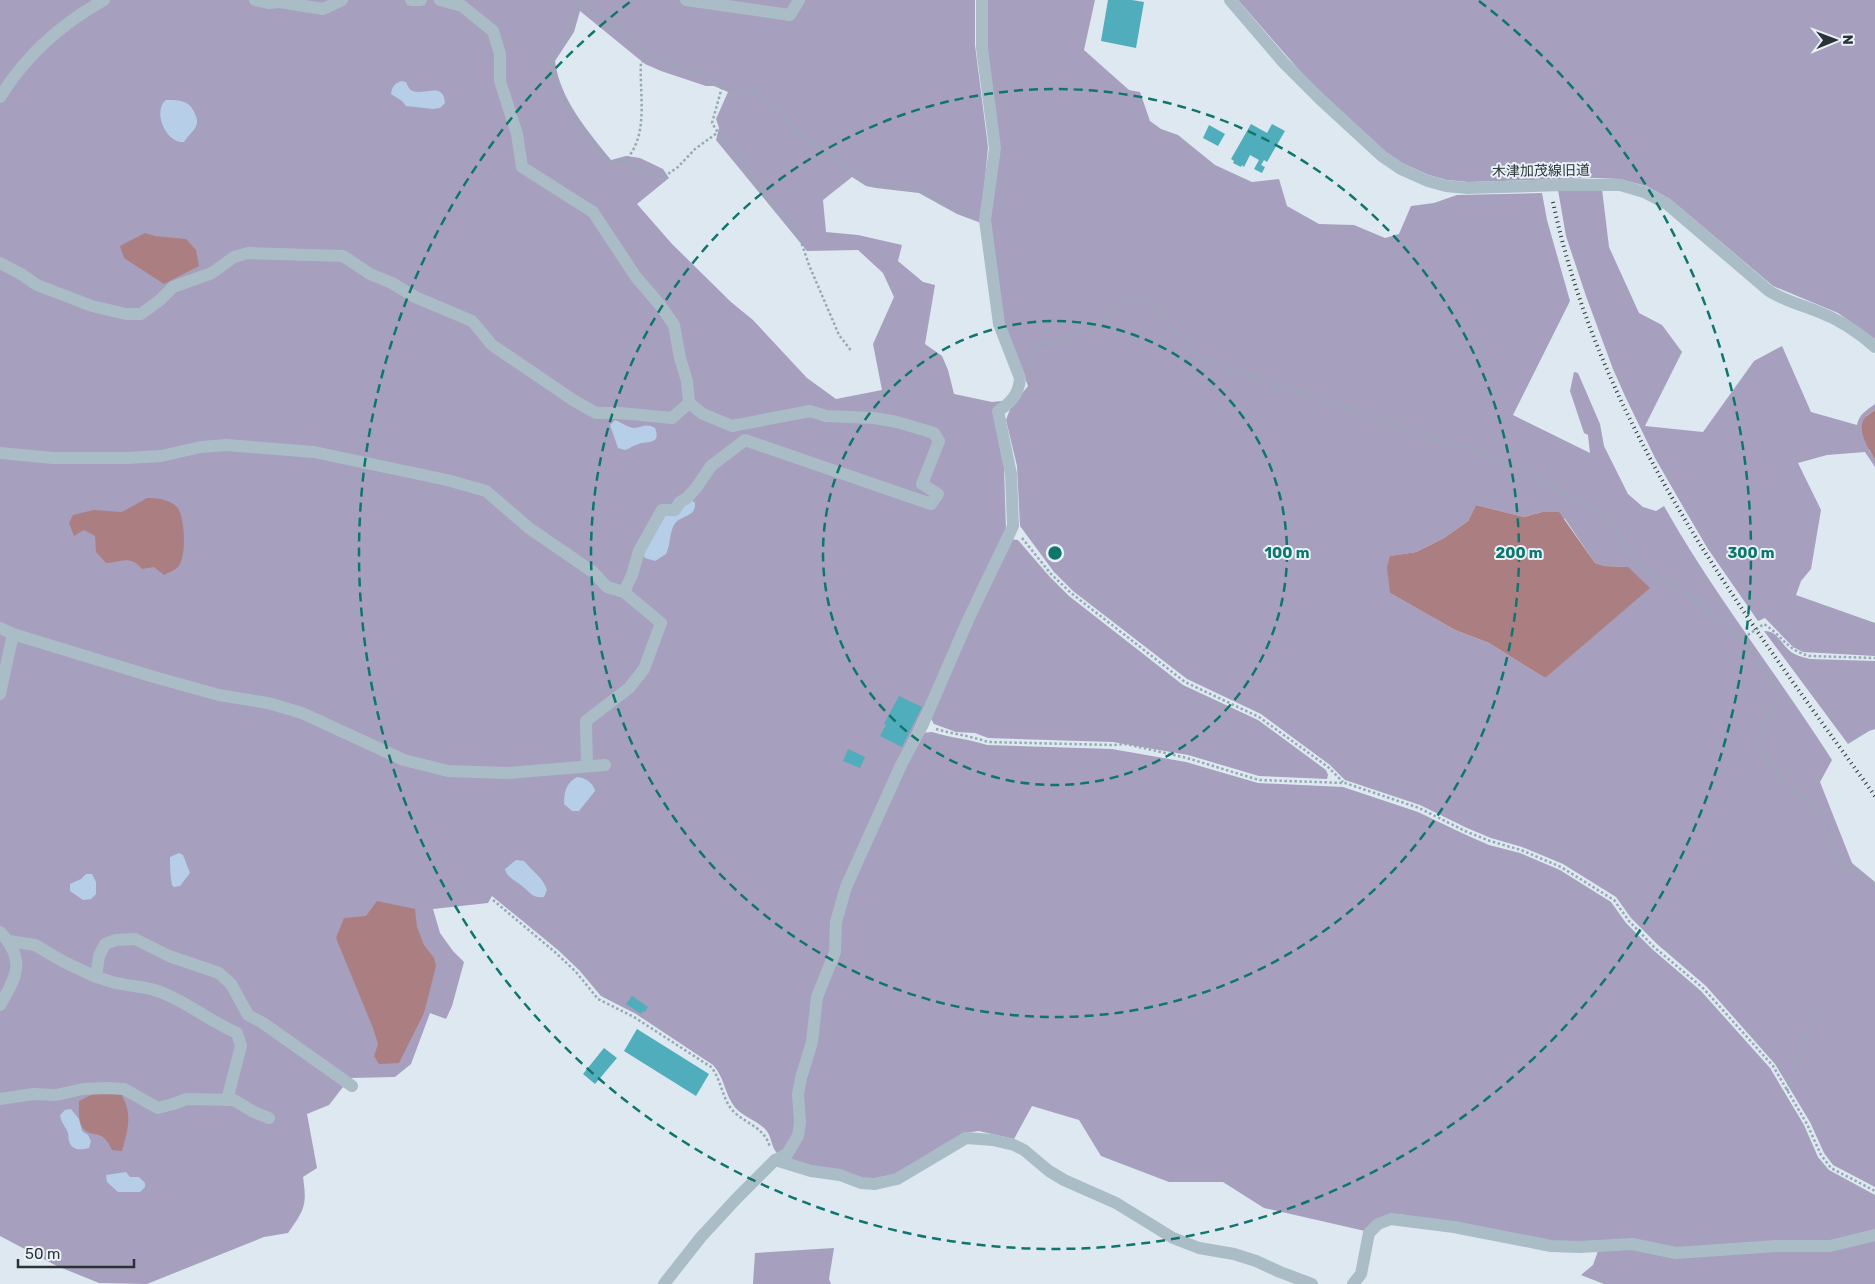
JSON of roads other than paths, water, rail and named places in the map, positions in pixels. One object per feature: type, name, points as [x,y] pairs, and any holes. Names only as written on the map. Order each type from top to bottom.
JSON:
[{"type":"street","points":[[0,97],[21,66],[45,41],[66,23],[104,0]]},
{"type":"street","points":[[255,0],[323,9],[342,0]]},
{"type":"street","points":[[411,0],[421,0]]},
{"type":"street","points":[[440,0],[462,6],[493,31],[500,54],[500,81],[517,134],[522,167],[593,212],[636,277],[660,305],[674,325],[680,358],[687,381],[689,402],[703,414],[732,426],[810,411],[826,416],[874,418],[898,422],[934,433],[939,442],[922,484],[938,494],[931,504],[745,440],[712,466],[696,488],[687,498],[680,502],[675,510],[662,510],[650,535],[639,551],[632,575],[624,592]]},
{"type":"street","points":[[686,0],[790,15],[800,0]]},
{"type":"street","points":[[664,1284],[701,1237],[775,1160],[787,1154],[798,1136],[800,1123],[798,1094],[801,1078],[812,1042],[818,997],[835,952],[836,922],[846,887],[1013,526],[1011,474],[998,411],[1015,397],[1020,388],[1020,378],[999,324],[985,220],[995,148],[982,48],[982,0]]},
{"type":"street","name":"木津加茂線旧道","points":[[1230,0],[1283,62],[1320,100],[1382,156],[1401,169],[1428,181],[1446,186],[1467,188],[1620,185],[1644,192],[1667,204],[1781,299],[1820,312],[1842,322],[1875,347]]},
{"type":"street","points":[[0,263],[21,274],[36,285],[92,306],[126,314],[142,314],[173,287],[212,273],[234,257],[248,253],[343,256],[370,274],[392,283],[415,297],[472,321],[492,345],[596,413],[620,413],[672,418],[689,402]]},
{"type":"street","points":[[0,453],[54,458],[127,458],[161,456],[202,446],[226,445],[314,452],[447,480],[486,492],[529,528],[561,548],[593,572],[607,587],[624,592],[661,623],[644,669],[629,688],[586,721],[586,766]]},
{"type":"street","points":[[0,628],[13,634],[182,685],[219,695],[268,703],[302,713],[404,760],[448,771],[507,773],[604,765]]},
{"type":"street","points":[[0,694],[13,634]]},
{"type":"street","points":[[4,936],[36,945],[64,962],[96,977],[162,992],[237,1033],[241,1046],[238,1064],[227,1100]]},
{"type":"street","points":[[0,1004],[12,985],[18,967],[4,936]]},
{"type":"street","points":[[96,977],[99,956],[105,944],[116,940],[135,938],[169,956],[219,973],[231,984],[248,1015],[263,1023],[352,1086]]},
{"type":"street","points":[[0,1099],[33,1094],[56,1095],[83,1089],[124,1089],[158,1108],[187,1099],[234,1100],[254,1112],[269,1118]]},
{"type":"street","points":[[775,1160],[811,1171],[840,1175],[861,1183],[875,1184],[897,1179],[966,1138],[993,1140],[1014,1145],[1024,1150],[1049,1171],[1064,1180],[1116,1203],[1173,1238],[1198,1248],[1256,1260],[1280,1272],[1312,1284]]},
{"type":"street","points":[[1353,1284],[1360,1274],[1369,1233],[1378,1224],[1391,1219],[1467,1229],[1551,1246],[1580,1247],[1632,1244],[1676,1253],[1776,1246],[1830,1246],[1875,1235]]},
{"type":"railway","points":[[1553,202],[1575,285],[1605,365],[1641,441],[1682,516],[1728,587],[1776,658],[1875,796]]}]
